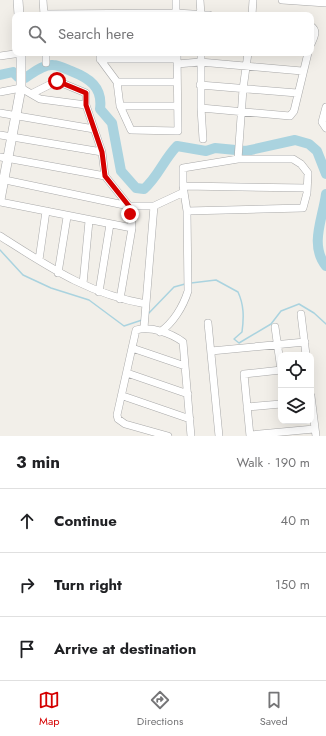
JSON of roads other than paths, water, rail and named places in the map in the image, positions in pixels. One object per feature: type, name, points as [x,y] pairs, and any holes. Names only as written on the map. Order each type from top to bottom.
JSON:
[{"type":"street","points":[[18,0],[19,12]]},
{"type":"street","points":[[43,0],[44,12]]},
{"type":"street","points":[[176,0],[176,12]]},
{"type":"street","points":[[200,0],[201,12]]},
{"type":"street","points":[[252,12],[253,0]]},
{"type":"street","points":[[282,0],[326,3]]},
{"type":"street","points":[[0,56],[12,54]]},
{"type":"street","points":[[21,56],[21,88],[12,137],[4,158],[0,201],[88,221],[132,228]]},
{"type":"street","points":[[46,56],[46,63]]},
{"type":"street","points":[[100,56],[117,82],[120,106],[131,130],[178,131],[177,59]]},
{"type":"street","points":[[100,56],[177,59],[302,71]]},
{"type":"street","points":[[201,56],[200,85],[203,139]]},
{"type":"street","points":[[238,158],[243,89],[248,56]]},
{"type":"street","points":[[201,108],[288,117],[294,111],[302,71],[307,56]]},
{"type":"street","points":[[32,93],[57,81],[86,93],[86,105],[102,152],[105,176],[129,206],[132,228],[120,299]]},
{"type":"street","points":[[117,82],[177,82]]},
{"type":"street","points":[[200,85],[297,93]]},
{"type":"street","points":[[0,92],[21,88],[40,99],[86,105]]},
{"type":"street","points":[[120,106],[177,106]]},
{"type":"street","points":[[326,108],[322,122],[326,128]]},
{"type":"street","points":[[0,113],[94,129]]},
{"type":"street","points":[[0,135],[102,152]]},
{"type":"street","points":[[4,158],[105,176]]},
{"type":"street","points":[[160,332],[169,326],[186,298],[188,291],[187,211],[183,189],[183,168],[238,158],[293,159],[301,164],[308,173],[307,188],[302,208],[187,211]]},
{"type":"street","points":[[2,179],[129,206],[154,206],[183,189],[307,188]]},
{"type":"street","points":[[144,328],[154,206]]},
{"type":"street","points":[[38,260],[46,211]]},
{"type":"street","points":[[58,273],[67,216]]},
{"type":"street","points":[[83,284],[88,221]]},
{"type":"street","points":[[99,292],[110,224]]},
{"type":"street","points":[[0,236],[58,273],[99,292],[120,299],[146,304]]},
{"type":"street","points":[[301,314],[306,352]]},
{"type":"street","points":[[208,323],[220,436]]},
{"type":"street","points":[[275,326],[279,352]]},
{"type":"street","points":[[168,436],[125,424],[118,419],[117,415],[123,396],[136,330],[144,328],[168,333],[183,342],[191,436]]},
{"type":"street","points":[[211,351],[304,342]]},
{"type":"street","points":[[132,348],[186,366]]},
{"type":"street","points":[[278,370],[244,374],[250,435],[315,432]]},
{"type":"street","points":[[127,373],[188,394]]},
{"type":"street","points":[[123,396],[190,419]]},
{"type":"street","points":[[247,407],[278,404]]},
{"type":"waterway","points":[[0,75],[13,72],[18,77],[25,78],[42,67],[53,65],[65,68],[89,80],[97,89],[100,109],[112,123],[121,171],[136,188],[144,189],[149,184],[177,146],[206,151],[215,148],[246,151],[295,140],[309,144],[317,151],[326,174]]},
{"type":"waterway","points":[[326,194],[318,231],[318,249],[326,266]]},
{"type":"waterway","points":[[0,250],[23,275],[51,288],[89,300],[124,326],[142,320]]},
{"type":"waterway","points":[[191,283],[216,280],[238,292],[242,306],[243,327],[242,332],[234,339],[239,343],[271,324],[281,311],[299,304],[314,313],[326,324]]},
{"type":"waterway","points":[[147,315],[174,287],[185,284]]}]
